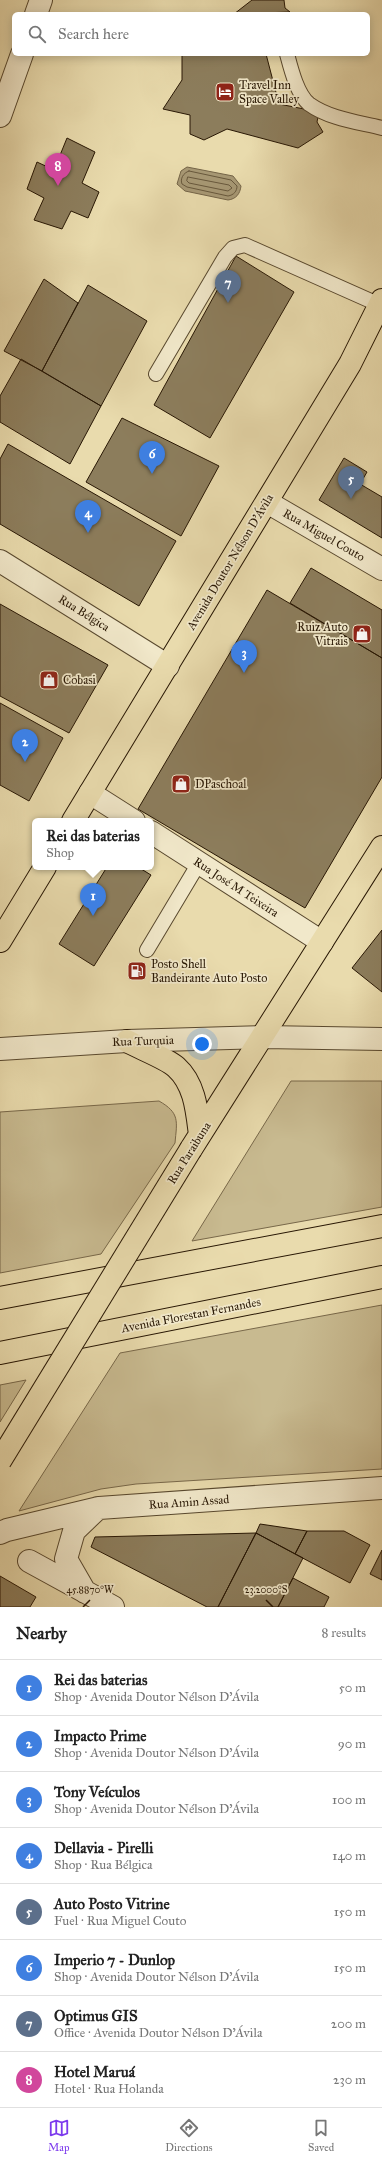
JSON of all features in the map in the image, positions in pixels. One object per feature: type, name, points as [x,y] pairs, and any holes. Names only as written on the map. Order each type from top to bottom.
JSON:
[{"type":"main road","name":"Avenida Doutor Nélson D'Ávila","points":[[75,818],[350,364],[381,303]]},
{"type":"main road","name":"Rua Paraibuna","points":[[0,1461],[196,1142],[382,847]]},
{"type":"main road","points":[[0,940],[43,870]]},
{"type":"main road","points":[[127,1041],[176,1066],[190,1086],[196,1106],[196,1142]]},
{"type":"main road","points":[[0,1298],[382,1226]]},
{"type":"main road","name":"Avenida Florestan Fernandes","points":[[0,1353],[382,1277]]},
{"type":"street","points":[[37,12],[41,0]]},
{"type":"street","points":[[0,116],[21,56]]},
{"type":"street","name":"Rua Miguel Couto","points":[[267,502],[382,569]]},
{"type":"street","name":"Rua Bélgica","points":[[0,561],[168,666]]},
{"type":"street","points":[[90,793],[129,818]]},
{"type":"street","name":"Rua José M Teixeira","points":[[154,834],[322,942]]},
{"type":"street","name":"Rua Turquia","points":[[0,1049],[127,1041],[264,1036],[382,1039]]},
{"type":"street","name":"Rua Amin Assad","points":[[0,1534],[7,1530],[98,1508],[382,1488]]},
{"type":"street","points":[[86,1592],[66,1559],[74,1531],[98,1508]]},
{"type":"street","points":[[29,1561],[113,1607]]},
{"type":"lane","points":[[287,56],[293,79],[308,103],[337,118],[382,128]]},
{"type":"lane","points":[[156,374],[225,257],[233,248],[245,245],[381,303]]},
{"type":"lane","points":[[147,950],[199,863]]},
{"type":"shaded area","points":[[291,1081],[382,1081],[382,1207],[192,1241]]},
{"type":"shaded area","points":[[159,1101],[171,1110],[176,1118],[175,1143],[101,1254],[0,1273],[0,1112]]},
{"type":"shaded area","points":[[382,1305],[382,1469],[136,1484],[101,1489],[19,1511],[120,1353]]},
{"type":"shaded area","points":[[26,1380],[0,1422],[0,1385]]},
{"type":"water","points":[[187,167],[233,176],[241,186],[240,191],[237,196],[228,200],[185,191],[177,184],[181,171]]},
{"type":"building","points":[[252,0],[284,0],[285,8],[290,12],[237,12]]},
{"type":"building","name":"Travel Inn Space Valley","points":[[182,56],[267,56],[279,104],[319,112],[317,122],[323,132],[298,148],[227,129],[204,140],[190,134],[190,115],[163,109],[182,80]]},
{"type":"building","points":[[67,138],[95,152],[82,183],[99,192],[88,218],[71,211],[62,229],[34,220],[44,198],[27,189],[37,162],[54,170]]},
{"type":"building","points":[[236,256],[294,292],[210,438],[154,405]]},
{"type":"building","points":[[44,279],[78,303],[42,371],[4,351]]},
{"type":"building","points":[[88,285],[147,321],[101,406],[42,371]]},
{"type":"building","points":[[21,359],[101,406],[70,464],[0,422],[0,396]]},
{"type":"building","points":[[122,418],[219,466],[181,536],[86,482]]},
{"type":"building","points":[[8,444],[176,541],[139,606],[0,524],[0,459]]},
{"type":"building","points":[[344,458],[367,472],[360,484],[382,497],[382,538],[319,500]]},
{"type":"building","name":"Ruiz Auto Vitrais","points":[[311,568],[382,610],[382,658],[290,603]]},
{"type":"building","points":[[267,590],[382,658],[382,777],[305,908],[138,809]]},
{"type":"building","name":"Cobasi","points":[[0,604],[108,665],[69,733],[0,696]]},
{"type":"building","points":[[0,703],[63,738],[29,801],[0,785]]},
{"type":"building","points":[[105,870],[143,870],[151,875],[94,966],[59,944]]},
{"type":"building","points":[[382,930],[382,992],[352,968]]},
{"type":"building","points":[[260,1524],[307,1531],[295,1554],[256,1533]]},
{"type":"building","points":[[307,1531],[344,1531],[370,1545],[350,1583],[295,1554]]},
{"type":"building","points":[[256,1533],[218,1607],[207,1607],[91,1547],[95,1537]]},
{"type":"building","points":[[256,1533],[303,1558],[278,1607],[218,1607]]},
{"type":"building","points":[[382,1550],[382,1580],[370,1574]]},
{"type":"building","points":[[0,1576],[36,1597],[30,1607],[0,1607]]},
{"type":"building","points":[[293,1578],[329,1597],[324,1607],[278,1607]]},
{"type":"place","name":"Travel Inn Space Valley","points":[[225,92]]},
{"type":"place","name":"Hotel Maruá","points":[[58,186]]},
{"type":"place","name":"Optimus GIS","points":[[228,303]]},
{"type":"place","name":"Imperio 7 - Dunlop","points":[[152,474]]},
{"type":"place","name":"Auto Posto Vitrine","points":[[351,499]]},
{"type":"place","name":"Dellavia - Pirelli","points":[[88,533]]},
{"type":"place","name":"Ruiz Auto Vitrais","points":[[362,634]]},
{"type":"place","name":"Tony Veículos","points":[[244,673]]},
{"type":"place","name":"Cobasi","points":[[49,680]]},
{"type":"place","name":"Impacto Prime","points":[[25,762]]},
{"type":"place","name":"DPaschoal","points":[[181,784]]},
{"type":"place","name":"Rei das baterias","points":[[93,916]]},
{"type":"place","name":"Posto Shell Bandeirante Auto Posto","points":[[137,971]]}]
